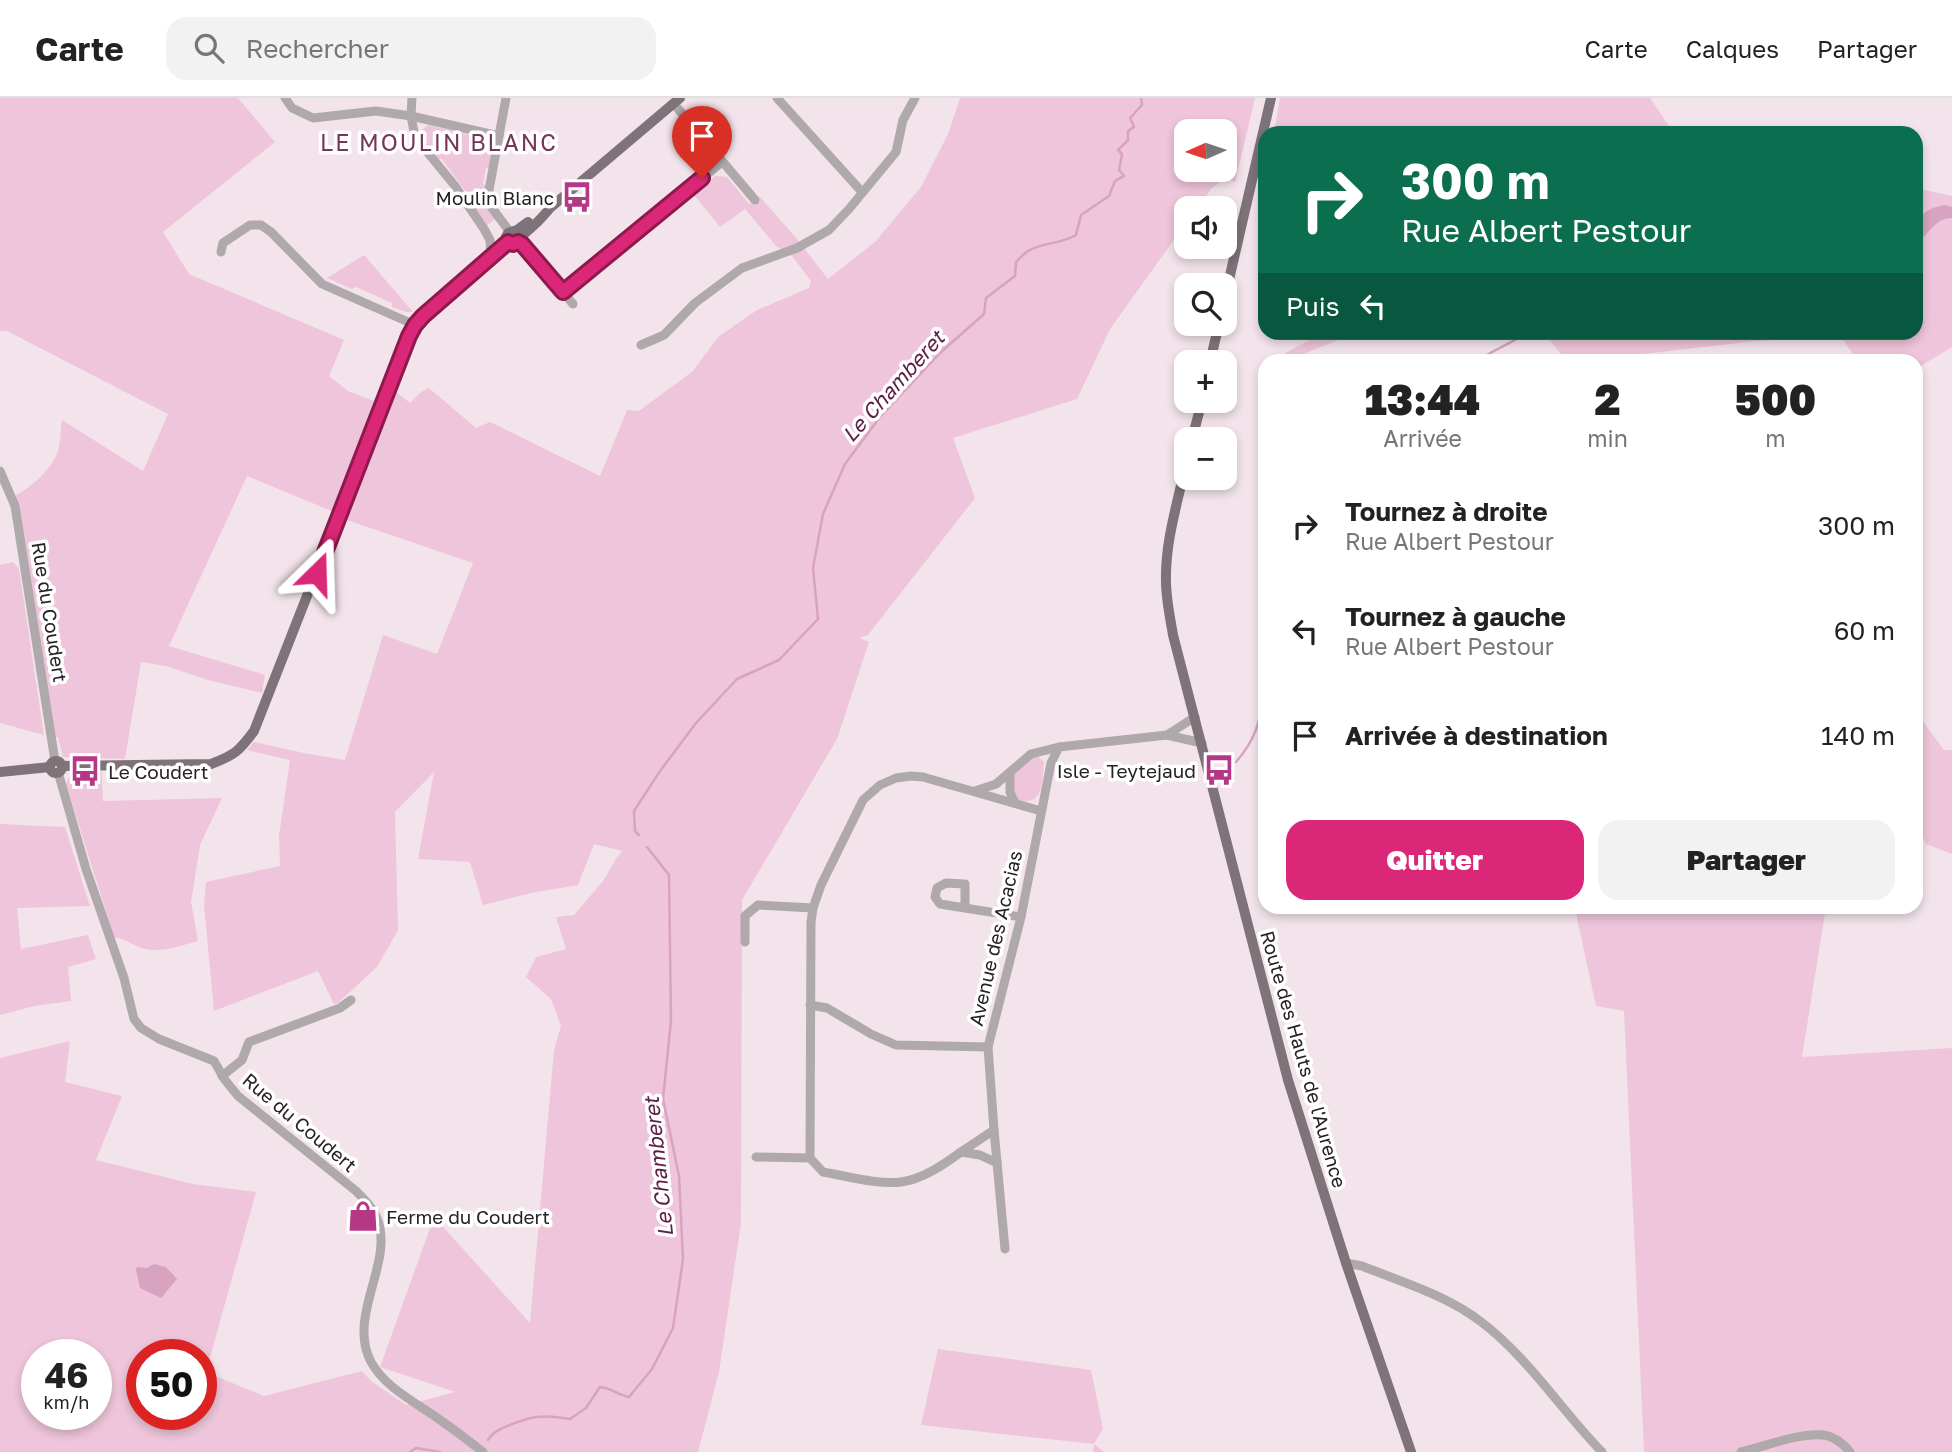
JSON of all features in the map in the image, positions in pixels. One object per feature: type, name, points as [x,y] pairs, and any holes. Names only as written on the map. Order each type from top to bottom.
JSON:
[{"type":"main road","points":[[1265,126],[1271,98]]},
{"type":"main road","points":[[0,772],[56,766],[211,764],[228,758],[239,750],[254,731],[415,325],[513,237],[677,101]]},
{"type":"main road","points":[[1231,273],[1258,154]]},
{"type":"main road","name":"Route des Hauts de l'Aurence","points":[[1180,490],[1170,538],[1166,580],[1173,635],[1288,1080],[1346,1263],[1411,1452]]},
{"type":"street","points":[[285,98],[292,108],[313,118],[376,111],[499,136]]},
{"type":"street","points":[[412,98],[411,116],[415,137],[455,186],[485,232],[490,240],[491,258]]},
{"type":"street","points":[[506,98],[489,190],[492,208],[513,237],[528,250],[573,304]]},
{"type":"street","points":[[777,98],[862,192]]},
{"type":"street","points":[[641,345],[664,335],[695,303],[742,268],[797,248],[828,230],[896,152],[903,120],[915,98]]},
{"type":"street","points":[[677,101],[722,162],[755,200]]},
{"type":"street","points":[[563,292],[722,162]]},
{"type":"street","points":[[221,252],[223,243],[250,225],[261,225],[322,284],[415,325]]},
{"type":"street","points":[[485,232],[513,237]]},
{"type":"street","name":"Rue du Coudert","points":[[0,471],[15,506],[56,766],[86,869],[124,978],[134,1019],[141,1028],[159,1039],[214,1061],[238,1096],[356,1191],[370,1206],[381,1232],[380,1250],[364,1325],[366,1352],[384,1379],[398,1391],[483,1452]]},
{"type":"street","points":[[1167,735],[1195,717]]},
{"type":"street","points":[[973,791],[996,784],[1031,754],[1059,747],[1167,735],[1202,743]]},
{"type":"street","name":"Avenue des Acacias","points":[[1005,1249],[988,1046],[1021,917],[1051,763],[1059,747]]},
{"type":"street","points":[[1010,773],[1010,792],[1015,803]]},
{"type":"street","points":[[994,1130],[939,1168],[900,1182],[823,1172],[810,1158],[813,908],[821,885],[863,800],[880,785],[896,778],[923,777],[1041,811]]},
{"type":"street","points":[[745,942],[745,916],[758,905],[813,908]]},
{"type":"street","points":[[965,906],[1021,917]]},
{"type":"street","points":[[222,1076],[242,1060],[250,1042],[340,1007],[351,1000]]},
{"type":"street","points":[[810,1005],[827,1008],[871,1034],[896,1045],[988,1046]]},
{"type":"street","points":[[961,1152],[980,1155],[997,1163]]},
{"type":"street","points":[[756,1157],[810,1158]]},
{"type":"street","points":[[1346,1263],[1362,1266],[1455,1304],[1481,1322],[1521,1361],[1602,1452]]},
{"type":"street","points":[[1741,1452],[1804,1436],[1825,1435],[1843,1444],[1850,1452]]},
{"type":"shaded area","points":[[0,98],[238,98],[275,142],[163,232],[189,274],[344,340],[329,376],[348,391],[374,401],[363,438],[334,512],[247,476],[169,646],[265,675],[262,693],[208,680],[166,666],[141,662],[125,759],[63,757],[58,737],[52,737],[13,497],[38,479],[53,461],[59,446],[62,420],[143,471],[168,414],[7,331],[0,331]]},
{"type":"shaded area","points":[[960,98],[1255,98],[1237,174],[1237,119],[1174,119],[1174,182],[1220,182],[1206,196],[1174,196],[1174,240],[1110,329],[1077,399],[953,438],[975,498],[868,635],[859,638],[869,642],[837,739],[742,900],[741,1223],[719,1372],[698,1452],[0,1452],[0,1058],[70,1041],[65,1082],[122,1096],[96,1160],[193,1184],[256,1192],[215,1339],[126,1339],[126,1430],[217,1430],[217,1377],[264,1396],[362,1371],[371,1381],[406,1405],[455,1392],[380,1367],[434,1217],[530,1323],[554,1050],[561,1026],[551,999],[526,977],[536,957],[566,949],[556,917],[574,915],[604,880],[623,851],[594,844],[578,885],[483,905],[470,862],[418,859],[434,772],[395,812],[398,930],[377,967],[338,1003],[334,1004],[318,971],[214,1011],[204,905],[206,882],[280,866],[279,836],[290,760],[247,750],[254,742],[345,760],[383,635],[437,654],[473,563],[344,519],[394,390],[410,403],[429,388],[476,428],[490,422],[600,476],[627,410],[639,411],[693,371],[718,337],[757,310],[809,288],[811,281],[792,256],[776,246],[745,209],[720,227],[694,195],[715,176],[727,177],[749,204],[760,197],[828,279],[875,242],[921,187],[948,134]]},
{"type":"shaded area","points":[[1280,98],[1650,98],[1669,126],[1275,126]]},
{"type":"shaded area","points":[[428,125],[476,138],[490,149],[492,159],[489,168],[486,168],[483,184],[486,186],[486,203],[495,219],[486,226],[469,201],[471,199],[441,158],[438,160],[420,136]]},
{"type":"shaded area","points":[[1923,190],[1952,196],[1952,347],[1923,365],[1923,354],[1853,354],[1843,340],[1923,340]]},
{"type":"shaded area","points":[[1936,207],[1952,207],[1952,218],[1941,220],[1923,237],[1923,214]]},
{"type":"shaded area","points":[[364,255],[413,312],[392,307],[392,303],[327,278]]},
{"type":"shaded area","points":[[1310,340],[1338,340],[1304,354],[1285,353]]},
{"type":"shaded area","points":[[1550,340],[1777,340],[1643,354],[1561,354]]},
{"type":"shaded area","points":[[13,562],[19,569],[44,735],[0,723],[0,565]]},
{"type":"shaded area","points":[[1923,722],[1944,750],[1952,750],[1952,854],[1926,844],[1923,837]]},
{"type":"shaded area","points":[[1034,757],[1039,757],[1044,762],[1040,791],[1032,800],[1016,799],[1013,793],[1013,774]]},
{"type":"shaded area","points":[[102,772],[103,801],[222,798],[200,845],[191,902],[198,941],[169,949],[152,950],[114,937],[66,784],[70,775]]},
{"type":"shaded area","points":[[0,824],[65,827],[90,906],[17,908],[21,949],[88,935],[96,959],[68,967],[71,1001],[34,1006],[0,1015]]},
{"type":"shaded area","points":[[1577,914],[1825,914],[1802,1057],[1952,1048],[1952,1452],[1644,1452],[1624,1011],[1596,1006]]},
{"type":"shaded area","points":[[154,1264],[166,1267],[177,1279],[161,1298],[140,1288],[136,1270],[137,1267],[147,1268]]},
{"type":"shaded area","points":[[938,1349],[1091,1370],[1103,1429],[1094,1444],[921,1425]]},
{"type":"shaded area","points":[[1094,1444],[1104,1452],[1093,1452]]},
{"type":"waterway","name":"Le Chamberet","points":[[639,835],[635,831],[634,811],[696,723],[737,679],[779,660],[818,619],[813,568],[823,514],[845,464],[880,417],[940,353],[984,314],[986,298],[1015,276],[1016,262],[1036,247],[1076,235],[1081,215],[1109,196],[1115,181],[1124,176],[1119,170],[1122,154],[1118,150],[1128,140],[1128,131],[1134,127],[1130,118],[1142,105],[1141,98]]},
{"type":"waterway","points":[[1488,354],[1515,340]]},
{"type":"waterway","points":[[1236,762],[1248,746],[1258,724]]},
{"type":"waterway","name":"Le Chamberet","points":[[488,1440],[500,1430],[529,1418],[544,1416],[570,1419],[586,1408],[600,1387],[629,1397],[652,1369],[673,1328],[683,1259],[679,1176],[663,1099],[671,1020],[669,875],[647,847]]},
{"type":"waterway","name":"Le Chamberet","points":[[410,1452],[416,1448],[440,1452]]},
{"type":"place","name":"Moulin Blanc","points":[[577,197]]},
{"type":"place","name":"Isle - Teytejaud","points":[[1219,770]]},
{"type":"place","name":"Le Coudert","points":[[85,771]]},
{"type":"place","name":"Ferme du Coudert","points":[[363,1216]]},
{"type":"district","name":"LE MOULIN BLANC","points":[[439,142]]},
{"type":"route","points":[[317,573],[409,336],[423,316],[508,242],[522,244],[563,292],[702,178]]}]
